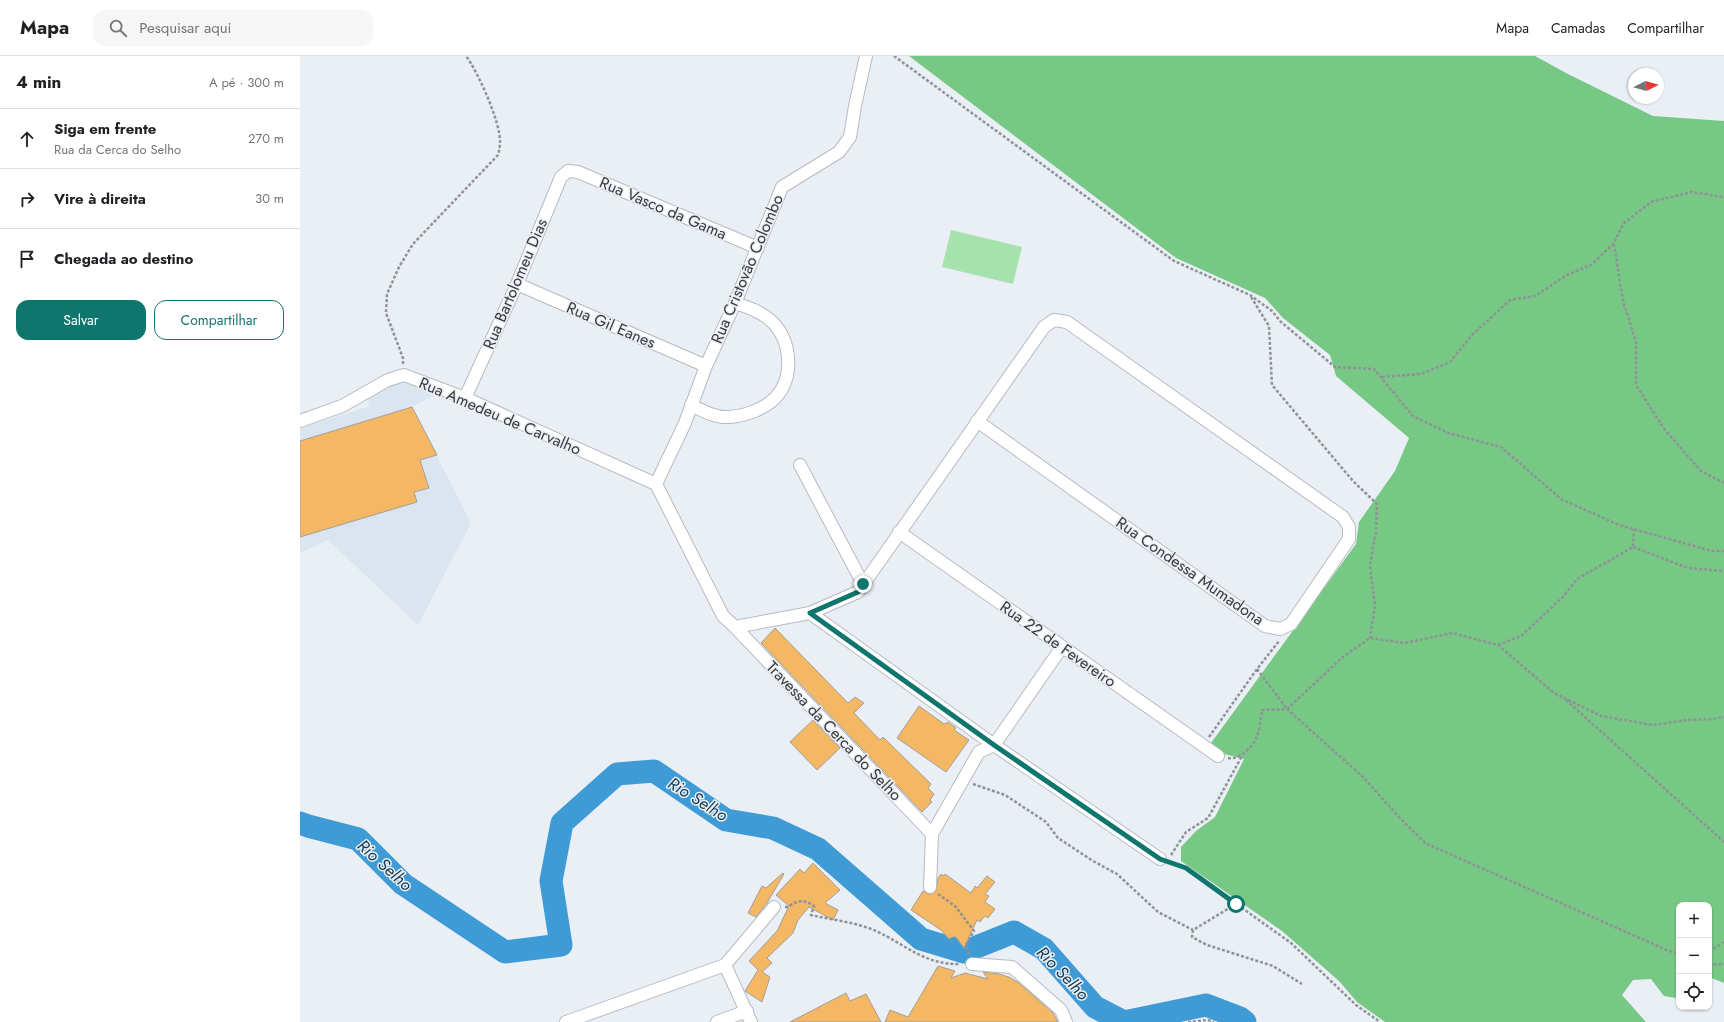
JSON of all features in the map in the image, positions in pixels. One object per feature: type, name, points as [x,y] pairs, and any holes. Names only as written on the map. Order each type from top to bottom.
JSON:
[{"type":"street","name":"Rua Cristovão Colombo","points":[[656,484],[685,423],[706,366],[758,248],[782,187],[839,152],[850,137],[866,56]]},
{"type":"street","name":"Rua Vasco da Gama","points":[[568,171],[578,172],[758,248]]},
{"type":"street","name":"Rua Bartolomeu Dias","points":[[465,398],[517,284],[560,177],[568,171]]},
{"type":"street","name":"Rua Gil Eanes","points":[[517,284],[706,366]]},
{"type":"street","points":[[691,405],[718,416],[728,417],[748,413],[768,404],[776,397],[783,385],[787,374],[787,351],[779,329],[760,313],[735,302]]},
{"type":"street","name":"Rua Condessa Mumadona","points":[[1054,320],[1067,322],[1343,517],[1349,527],[1349,539],[1291,624],[1280,629],[1265,626],[977,421],[1044,327],[1054,320]]},
{"type":"street","name":"Rua Amedeu de Carvalho","points":[[300,422],[342,406],[388,380],[404,375],[465,398],[656,484]]},
{"type":"street","points":[[735,627],[810,613],[858,592],[977,421]]},
{"type":"street","points":[[800,465],[863,584]]},
{"type":"street","name":"Travessa da Cerca do Selho","points":[[656,484],[723,616],[932,834]]},
{"type":"street","name":"Rua 22 de Fevereiro","points":[[899,532],[1218,756]]},
{"type":"street","points":[[810,613],[994,745],[1164,860]]},
{"type":"street","points":[[930,887],[932,834],[979,752],[994,745],[1062,647]]},
{"type":"street","points":[[566,1022],[725,965],[779,907]]},
{"type":"street","points":[[972,964],[1012,967],[1061,1010],[1066,1022]]},
{"type":"street","points":[[717,1022],[749,1017],[725,965]]},
{"type":"path","points":[[404,375],[403,358],[386,314],[387,294],[399,267],[413,244],[498,155],[501,142],[484,86],[466,56]]},
{"type":"path","points":[[894,56],[1174,261],[1250,295],[1272,311],[1281,322],[1335,367],[1374,369],[1414,416],[1448,433],[1501,447],[1561,499],[1619,525],[1712,551],[1724,551]]},
{"type":"path","points":[[1382,378],[1421,374],[1450,362],[1472,335],[1510,300],[1535,296],[1567,275],[1591,266],[1614,243],[1623,224],[1651,202],[1691,192],[1724,197]]},
{"type":"path","points":[[1614,243],[1623,301],[1636,342],[1636,385],[1665,430],[1701,471],[1724,483]]},
{"type":"path","points":[[1250,295],[1269,326],[1272,384],[1353,481],[1377,504],[1376,533],[1372,547],[1370,567],[1375,606],[1370,638]]},
{"type":"path","points":[[1633,546],[1634,530]]},
{"type":"path","points":[[1498,645],[1521,636],[1562,597],[1577,579],[1633,546]]},
{"type":"path","points":[[1633,546],[1688,568],[1724,571]]},
{"type":"path","points":[[1204,746],[1257,669],[1280,640],[1280,629]]},
{"type":"path","points":[[1380,1022],[1356,1005],[1291,943],[1186,868],[1164,860],[1186,832],[1208,818],[1242,755],[1257,736],[1262,710],[1287,709],[1343,657],[1370,638],[1405,643],[1452,633],[1498,645],[1554,693],[1601,716],[1653,725],[1724,717]]},
{"type":"path","points":[[1257,669],[1287,709],[1362,777],[1397,816],[1425,842],[1669,951],[1676,952]]},
{"type":"path","points":[[1563,697],[1724,842]]},
{"type":"path","points":[[1218,756],[1231,758],[1242,755]]},
{"type":"path","points":[[963,780],[981,788],[1005,795],[1046,822],[1058,838],[1093,861],[1117,874],[1158,912],[1193,930]]},
{"type":"path","points":[[930,887],[955,906],[974,931],[966,945]]},
{"type":"path","points":[[779,907],[788,907],[796,901],[807,901],[814,906],[810,915],[875,930],[923,958],[948,965],[972,964]]},
{"type":"path","points":[[1193,930],[1236,904]]},
{"type":"path","points":[[1193,930],[1192,937],[1207,946],[1273,966],[1302,984]]},
{"type":"path","points":[[1712,949],[1724,942]]},
{"type":"path","points":[[1712,963],[1717,965],[1724,964]]},
{"type":"path","points":[[1188,1022],[1208,1020],[1214,1022]]},
{"type":"shaded area","points":[[406,383],[435,395],[412,407],[471,523],[418,625],[328,540],[300,553],[300,428],[370,406],[366,399],[393,385]]},
{"type":"green space","points":[[909,56],[1535,56],[1653,116],[1724,121],[1724,983],[1712,978],[1712,902],[1676,902],[1676,998],[1664,996],[1651,979],[1633,980],[1622,995],[1646,1022],[1385,1022],[1357,1002],[1339,981],[1282,931],[1181,861],[1181,847],[1196,831],[1215,817],[1244,759],[1224,754],[1211,743],[1356,544],[1359,522],[1395,471],[1409,438],[1336,376],[1330,355],[1283,318],[1265,298],[1176,258]]},
{"type":"green space","points":[[951,230],[1022,247],[1013,284],[942,267]]},
{"type":"building","points":[[412,407],[437,455],[420,460],[429,488],[414,492],[417,502],[300,537],[300,441]]},
{"type":"building","points":[[775,628],[848,703],[855,697],[864,703],[854,713],[880,740],[883,737],[931,784],[928,788],[934,794],[930,800],[932,802],[922,812],[761,643]]},
{"type":"building","points":[[919,706],[944,724],[948,722],[956,728],[954,730],[969,740],[946,772],[897,738]]},
{"type":"building","points":[[813,720],[840,748],[817,770],[790,742]]},
{"type":"building","points":[[813,863],[840,890],[825,903],[838,910],[833,920],[809,907],[798,920],[793,933],[767,958],[772,963],[762,972],[770,977],[762,1002],[745,991],[758,970],[749,961],[777,931],[789,906],[776,895],[800,869],[804,873]]},
{"type":"building","points":[[783,873],[784,874],[767,903],[756,917],[748,913],[762,886],[766,888]]},
{"type":"building","points":[[941,874],[944,876],[945,874],[971,893],[975,886],[977,888],[987,876],[995,882],[985,894],[989,896],[985,902],[995,909],[988,918],[985,916],[980,922],[977,920],[964,948],[955,936],[949,939],[941,930],[911,910],[923,891],[930,894],[936,891],[938,878]]},
{"type":"building","points":[[938,966],[955,971],[951,978],[965,973],[988,979],[983,972],[1009,977],[1019,983],[1053,1013],[1058,1022],[885,1022],[890,1010],[908,1017]]},
{"type":"building","points":[[846,993],[850,1001],[866,994],[881,1022],[790,1022]]},
{"type":"waterway","name":"Rio Selho","points":[[300,823],[358,839],[403,884],[505,952],[561,945],[551,881],[562,823],[617,774],[654,771],[726,820],[773,828],[818,849],[921,939],[964,952],[1014,932],[1044,949],[1095,1007],[1124,1022],[1206,1005],[1240,1018],[1245,1022]]},
{"type":"route","points":[[863,584],[858,592],[810,613],[994,745],[1160,859],[1186,868],[1236,904]]}]
